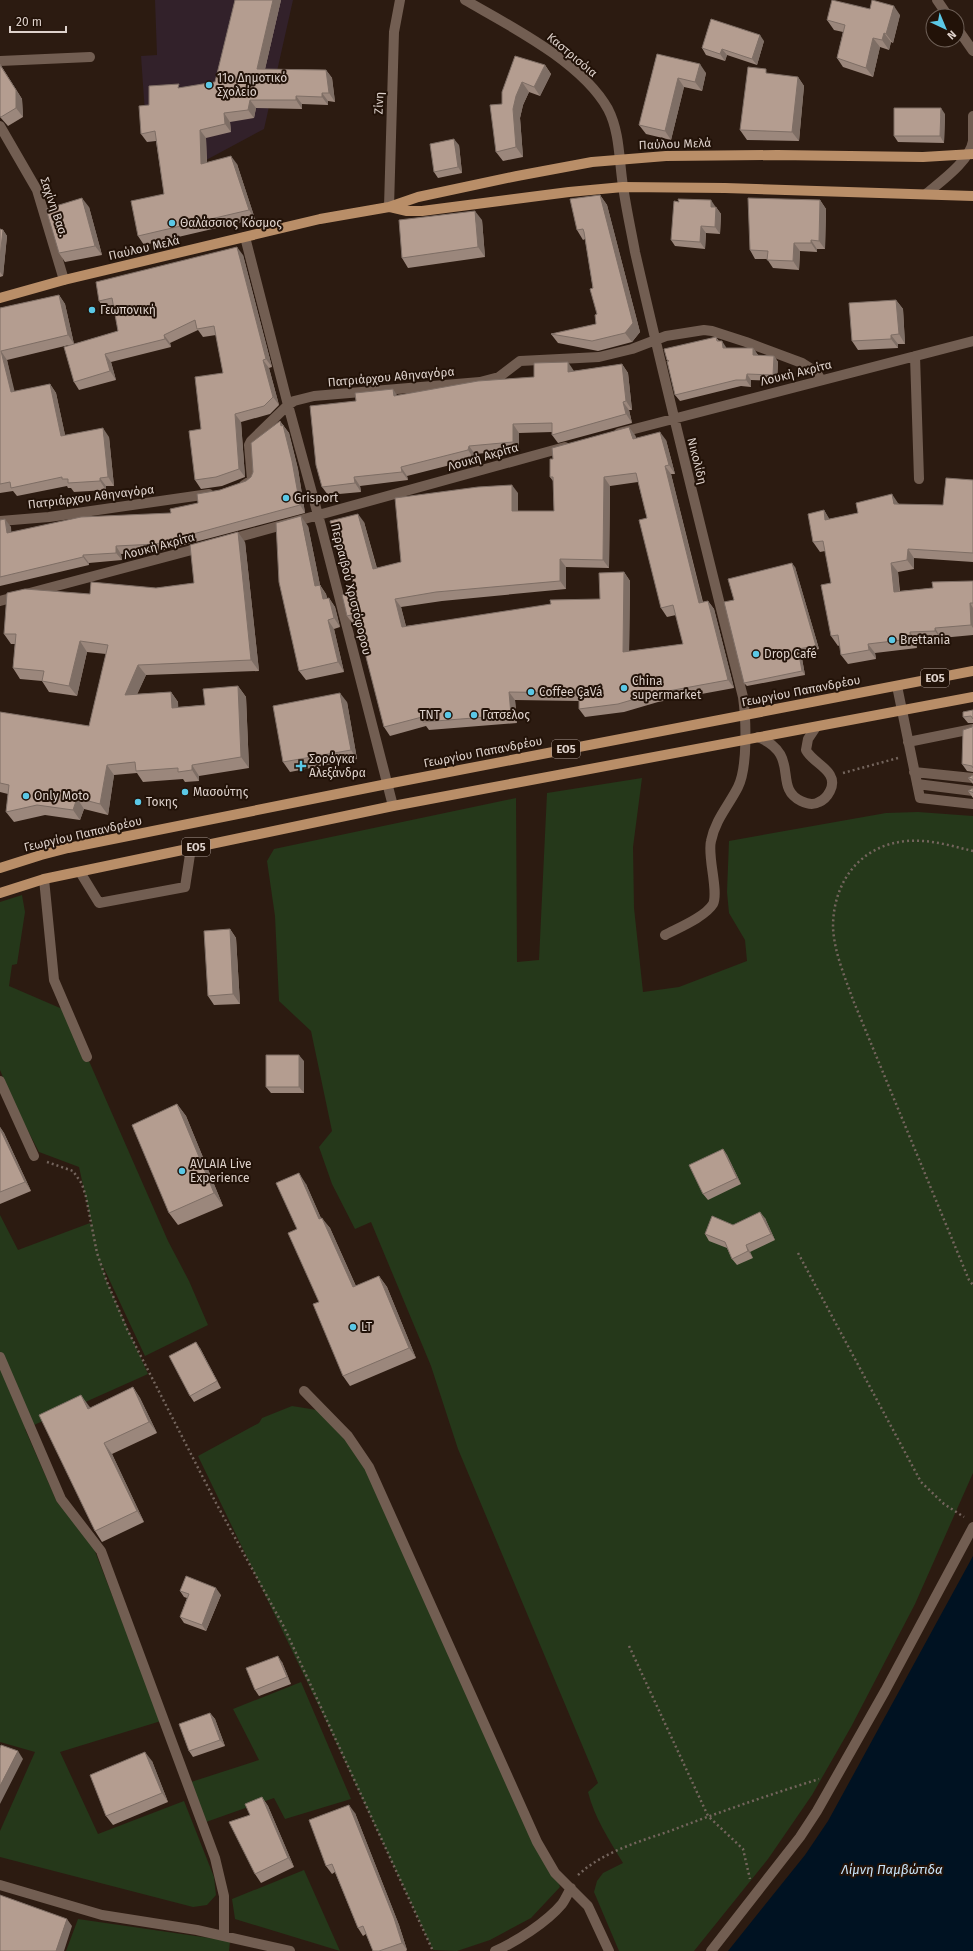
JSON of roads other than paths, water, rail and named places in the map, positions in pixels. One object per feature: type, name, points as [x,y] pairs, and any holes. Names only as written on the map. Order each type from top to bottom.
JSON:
[{"type":"main road","name":"Παύλου Μελά","points":[[0,298],[64,280],[320,219],[389,207],[418,197],[517,176],[620,159],[777,155],[923,157],[970,154]]},
{"type":"main road","name":"Παύλου Μελά","points":[[389,207],[406,211],[422,211],[569,192],[623,187],[685,187],[973,196]]},
{"type":"main road","name":"Γεωργίου Παπανδρέου","points":[[0,868],[68,848],[387,784],[973,671]]},
{"type":"main road","name":"ΕΟ5","points":[[0,893],[44,879],[393,806],[973,697]]},
{"type":"street","name":"Ζίνη","points":[[389,207],[394,32],[400,0]]},
{"type":"street","name":"Καστρισόια","points":[[465,0],[544,47],[567,65],[589,86],[607,108],[612,118],[620,159],[623,187]]},
{"type":"street","points":[[965,40],[973,51]]},
{"type":"street","points":[[0,61],[90,57]]},
{"type":"street","points":[[926,194],[970,154],[973,142],[973,116]]},
{"type":"street","name":"Σαχίνη Βασ.","points":[[0,126],[37,190],[64,280]]},
{"type":"street","name":"Νικολίδη","points":[[623,187],[627,214],[655,341],[741,689],[746,715],[743,772],[739,786],[718,818],[710,842],[714,899],[705,913],[665,935]]},
{"type":"street","name":"Περραιβού Χριστόφορου","points":[[245,238],[393,806]]},
{"type":"street","name":"Πατριάρχου Αθηναγόρα","points":[[235,488],[247,484],[252,480],[249,445],[251,441],[288,405],[314,396],[480,382],[499,377],[520,361],[599,358],[632,349],[674,334],[704,330],[712,331],[802,363],[816,372],[822,380]]},
{"type":"street","name":"Λουκή Ακρίτα","points":[[605,436],[973,341]]},
{"type":"street","points":[[915,356],[919,479]]},
{"type":"street","name":"Λουκή Ακρίτα","points":[[0,601],[318,516],[575,445]]},
{"type":"street","name":"Πατριάρχου Αθηναγόρα","points":[[0,520],[49,517],[216,493]]},
{"type":"street","points":[[897,686],[920,798],[973,804]]},
{"type":"street","points":[[758,737],[770,742],[779,752],[785,764],[788,787],[793,795],[800,801],[812,804],[824,799],[831,788],[831,777],[826,768],[810,758],[806,750],[806,743],[816,727]]},
{"type":"street","points":[[908,742],[973,730]]},
{"type":"street","points":[[914,772],[973,778]]},
{"type":"street","points":[[917,784],[973,791]]},
{"type":"street","points":[[80,872],[99,903],[185,888],[191,848]]},
{"type":"street","points":[[44,879],[54,980],[88,1057]]},
{"type":"street","points":[[0,1081],[34,1156]]},
{"type":"street","points":[[0,1357],[61,1499],[101,1550],[216,1858],[224,1896],[224,1936]]},
{"type":"street","points":[[304,1391],[348,1436],[369,1467],[537,1842],[556,1873],[588,1906],[609,1951]]},
{"type":"street","points":[[710,1951],[800,1837],[840,1771],[971,1524]]},
{"type":"street","points":[[0,1885],[102,1915],[197,1930],[290,1951]]},
{"type":"street","points":[[495,1951],[516,1940],[553,1913],[562,1904],[571,1888]]},
{"type":"water","name":"Λίμνη Παμβώτιδα","points":[[973,1556],[973,1951],[728,1951],[805,1855],[828,1821]]},
{"type":"place","name":"11ο Δημοτικό Σχολείο","points":[[209,85]]},
{"type":"place","name":"Θαλάσσιος Κόσμος","points":[[172,223]]},
{"type":"place","name":"Γεωπονική","points":[[92,310]]},
{"type":"place","name":"Grisport","points":[[286,498]]},
{"type":"place","name":"Brettania","points":[[892,640]]},
{"type":"place","name":"Drop Café","points":[[756,654]]},
{"type":"place","name":"China supermarket","points":[[624,688]]},
{"type":"place","name":"Coffee ÇaVá","points":[[531,692]]},
{"type":"place","name":"TNT","points":[[448,715]]},
{"type":"place","name":"Γατσελος","points":[[474,715]]},
{"type":"place","name":"Σορόγκα Αλεξάνδρα","points":[[301,766]]},
{"type":"place","name":"Μασούτης","points":[[185,792]]},
{"type":"place","name":"Only Moto","points":[[26,796]]},
{"type":"place","name":"Τοκης","points":[[138,802]]},
{"type":"place","name":"AVLAIA Live Experience","points":[[182,1171]]},
{"type":"place","name":"LT","points":[[353,1327]]}]
